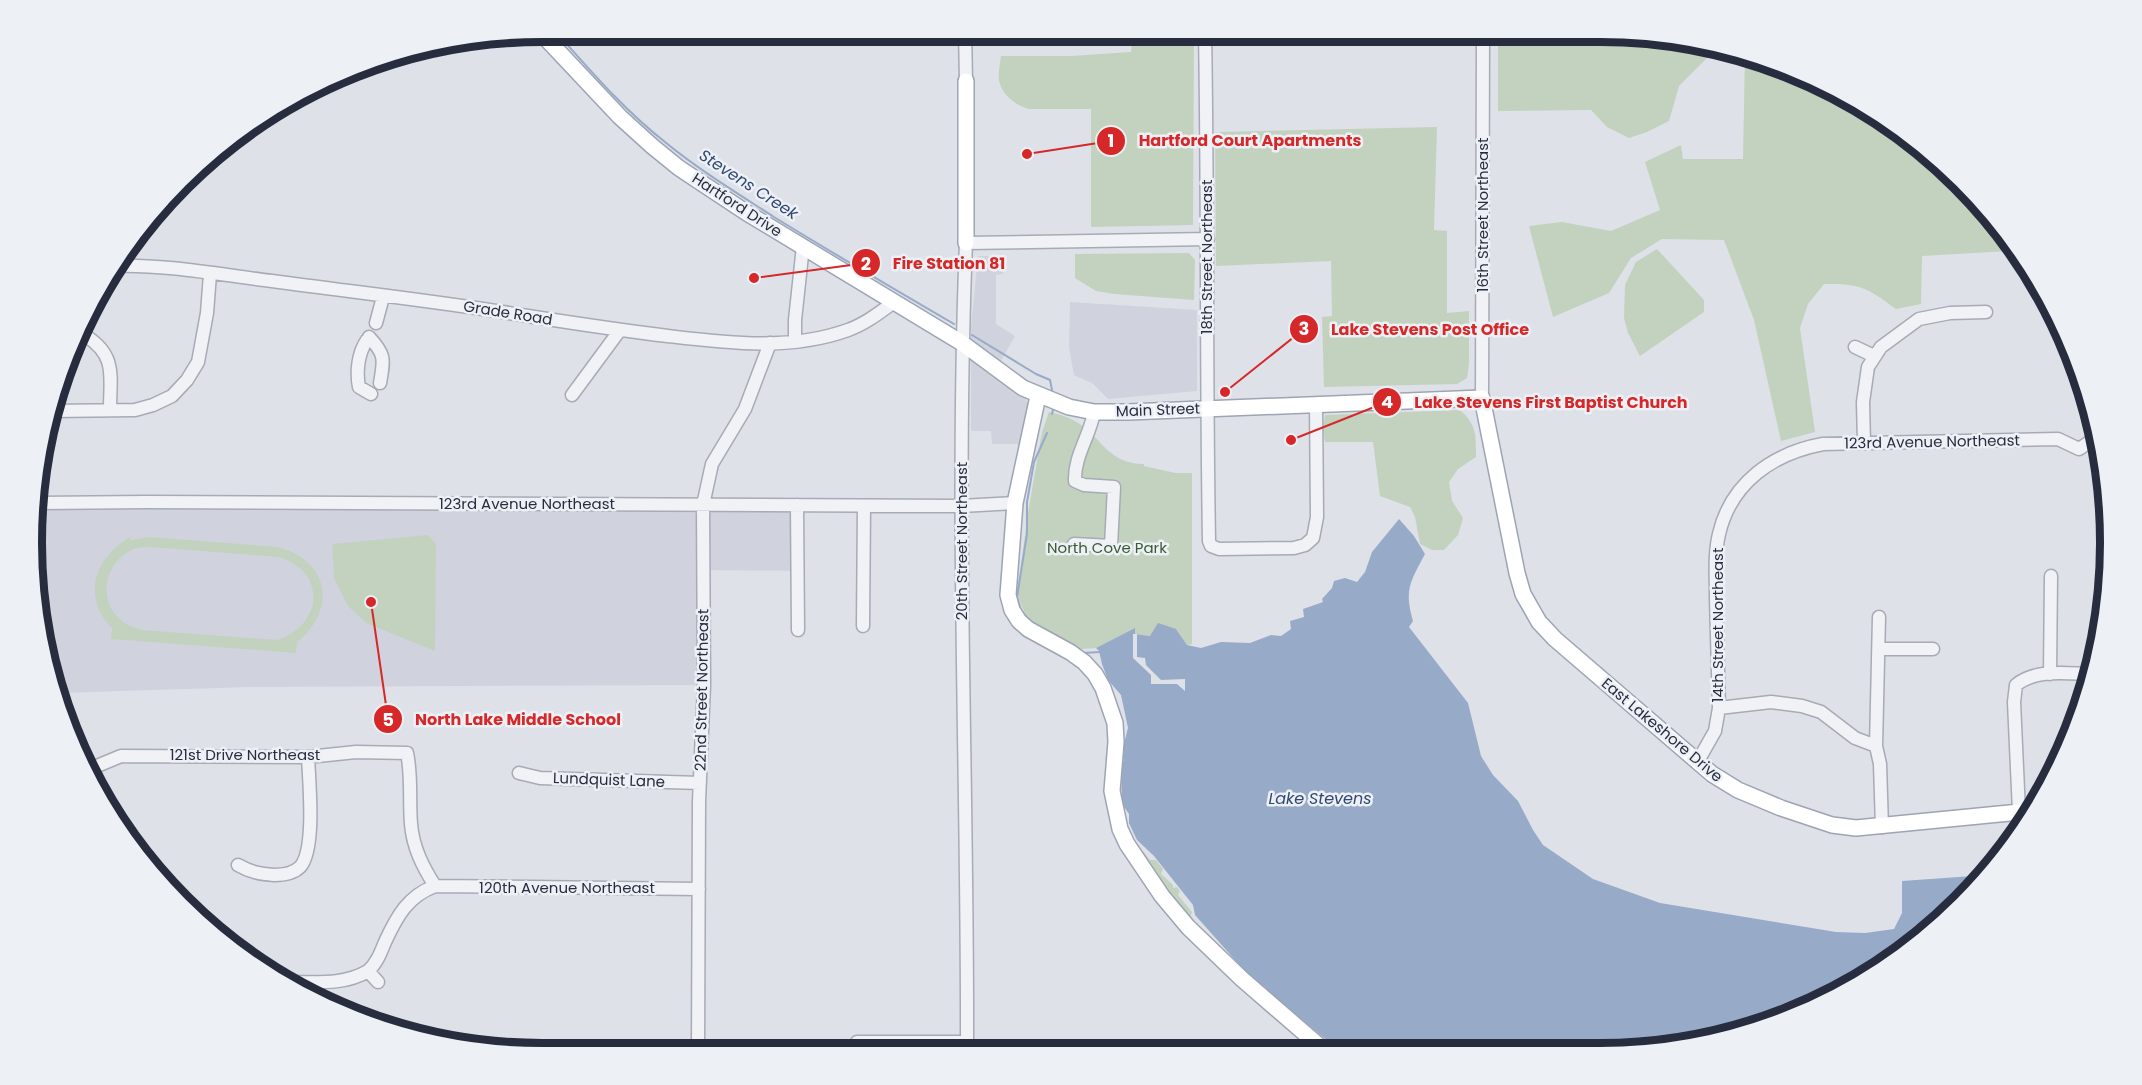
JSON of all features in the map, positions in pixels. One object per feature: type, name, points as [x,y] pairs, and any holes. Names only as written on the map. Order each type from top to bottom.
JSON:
[{"type":"main road","name":"Hartford Drive","points":[[549,42],[620,117],[679,168],[747,213],[894,302],[962,335]]},
{"type":"main road","name":"20th Street Northeast","points":[[966,81],[966,243]]},
{"type":"main road","name":"Main Street","points":[[962,335],[1023,388],[1069,407],[1094,412],[1482,398]]},
{"type":"main road","points":[[1038,396],[1016,503],[1008,595],[1012,610],[1019,621],[1029,629],[1084,662],[1095,674],[1103,688],[1115,723],[1116,742],[1112,791],[1115,809],[1127,844],[1162,896],[1188,927],[1242,979],[1316,1043]]},
{"type":"main road","name":"East Lakeshore Drive","points":[[1482,398],[1517,573],[1523,594],[1539,622],[1562,646],[1712,774],[1738,790],[1781,808],[1832,825],[1856,828],[2021,812]]},
{"type":"street","name":"20th Street Northeast","points":[[965,42],[966,81]]},
{"type":"street","name":"18th Street Northeast","points":[[1205,42],[1209,538],[1211,546],[1219,549],[1294,548],[1313,538],[1317,517],[1316,404]]},
{"type":"street","name":"16th Street Northeast","points":[[1482,398],[1483,42]]},
{"type":"street","points":[[966,243],[1208,239]]},
{"type":"street","name":"20th Street Northeast","points":[[966,243],[962,335],[961,506],[967,1043]]},
{"type":"street","points":[[795,341],[803,246]]},
{"type":"street","name":"Grade Road","points":[[125,266],[160,268],[383,297],[448,303],[620,330],[716,342],[770,344],[846,331],[894,302]]},
{"type":"street","points":[[60,411],[135,410],[172,396],[187,380],[198,362],[207,314],[210,274]]},
{"type":"street","points":[[376,323],[383,297]]},
{"type":"street","points":[[1864,443],[1863,402],[1868,367],[1881,347],[1919,319],[1950,313],[1986,312]]},
{"type":"street","points":[[572,395],[620,330]]},
{"type":"street","points":[[87,337],[106,353],[110,364],[110,409]]},
{"type":"street","points":[[371,394],[359,387],[357,378],[362,348],[368,339],[381,349],[383,356],[380,383]]},
{"type":"street","name":"22nd Street Northeast","points":[[698,1043],[700,783],[704,685],[703,505],[712,464],[746,409],[770,344]]},
{"type":"street","points":[[1855,347],[1874,356]]},
{"type":"street","points":[[1074,544],[1111,546],[1114,487],[1084,485],[1075,481],[1075,468],[1094,412]]},
{"type":"street","name":"123rd Avenue Northeast","points":[[1766,465],[1787,453],[1823,444],[2058,438],[2079,449],[2090,443]]},
{"type":"street","name":"14th Street Northeast","points":[[1698,761],[1715,731],[1719,708],[1716,559],[1719,533],[1740,490],[1766,465]]},
{"type":"street","name":"123rd Avenue Northeast","points":[[44,503],[864,506],[961,506],[1016,503]]},
{"type":"street","points":[[797,505],[798,630]]},
{"type":"street","points":[[863,626],[864,506]]},
{"type":"street","points":[[2050,674],[2051,576]]},
{"type":"street","points":[[1879,617],[1876,746],[1880,764],[1882,827]]},
{"type":"street","points":[[1879,649],[1933,649]]},
{"type":"street","points":[[2024,808],[2014,702],[2016,685],[2024,679],[2050,674],[2082,674]]},
{"type":"street","points":[[1719,708],[1771,702],[1802,706],[1821,712],[1855,738],[1876,746]]},
{"type":"street","name":"121st Drive Northeast","points":[[96,767],[121,756],[308,757],[356,752],[407,753],[410,767],[411,825],[421,862],[435,886]]},
{"type":"street","points":[[238,865],[260,874],[280,875],[292,873],[300,867],[310,841],[308,757]]},
{"type":"street","name":"Lundquist Lane","points":[[519,773],[540,778],[700,783]]},
{"type":"street","points":[[304,982],[333,982],[351,979],[368,971],[378,958],[393,923],[408,903],[422,891],[435,886]]},
{"type":"street","name":"120th Avenue Northeast","points":[[435,886],[699,889]]},
{"type":"street","points":[[368,971],[378,982]]},
{"type":"street","points":[[857,1042],[879,1043]]},
{"type":"shaded area","points":[[978,256],[1003,256],[1003,274],[996,275],[996,324],[1015,336],[994,373],[1025,397],[1028,405],[1021,444],[992,444],[991,431],[971,431],[971,327]]},
{"type":"shaded area","points":[[1070,302],[1197,310],[1197,391],[1108,399],[1092,383],[1074,375],[1069,348]]},
{"type":"shaded area","points":[[44,504],[797,505],[797,571],[704,570],[704,685],[249,687],[66,693],[59,672],[46,608],[42,542]]},
{"type":"green space","points":[[1132,42],[1194,42],[1193,225],[1091,227],[1091,109],[1029,109],[1010,99],[1000,85],[1001,56],[1071,56],[1131,52]]},
{"type":"green space","points":[[1498,42],[1632,43],[1665,46],[1710,55],[1679,86],[1669,121],[1629,138],[1607,127],[1591,110],[1498,111]]},
{"type":"green space","points":[[1745,64],[1791,80],[1850,109],[1878,126],[1930,166],[1976,212],[2007,251],[1922,256],[1921,304],[1896,309],[1863,288],[1824,284],[1808,304],[1800,328],[1815,432],[1781,441],[1754,320],[1724,240],[1662,239],[1631,258],[1609,293],[1553,317],[1529,226],[1562,222],[1611,231],[1660,210],[1645,162],[1681,145],[1683,159],[1743,159]]},
{"type":"green space","points":[[1437,127],[1434,230],[1447,231],[1447,313],[1469,311],[1467,378],[1457,384],[1324,387],[1322,317],[1332,316],[1331,261],[1216,266],[1215,132]]},
{"type":"green space","points":[[1657,249],[1704,300],[1704,312],[1640,356],[1628,333],[1624,318],[1625,285],[1636,262]]},
{"type":"green space","points":[[1189,253],[1195,260],[1194,300],[1096,291],[1075,278],[1075,254]]},
{"type":"green space","points":[[1460,410],[1473,426],[1476,457],[1458,469],[1449,482],[1452,501],[1463,518],[1458,535],[1444,550],[1432,550],[1420,544],[1415,517],[1410,507],[1380,496],[1373,442],[1325,442],[1323,428],[1325,415]]},
{"type":"green space","name":"North Cove Park","points":[[1049,412],[1067,417],[1083,426],[1105,448],[1121,459],[1175,473],[1192,473],[1192,644],[1187,645],[1176,629],[1150,636],[1135,634],[1134,629],[1096,648],[1081,649],[1027,619],[1017,594],[1042,432]]},
{"type":"green space","points":[[428,535],[436,544],[435,651],[366,623],[348,606],[334,578],[332,544]]},
{"type":"green space","points":[[130,537],[131,540],[149,537],[278,547],[309,563],[317,575],[322,588],[322,602],[318,616],[310,629],[297,642],[296,653],[111,639],[112,628],[102,616],[95,591],[96,578],[101,566],[118,545]],"holes":[[[151,547],[279,557],[295,564],[305,574],[312,586],[313,598],[311,611],[304,622],[293,632],[278,640],[142,630],[123,622],[113,612],[109,602],[107,582],[110,572],[123,556],[137,548]]]},
{"type":"green space","points":[[1130,845],[1138,845],[1150,860],[1156,860],[1163,869],[1161,874],[1173,885],[1173,888],[1177,887],[1180,891],[1178,895],[1192,912],[1189,925]]},
{"type":"water","name":"Lake Stevens","points":[[1399,519],[1414,536],[1425,554],[1410,586],[1409,601],[1413,621],[1409,627],[1468,703],[1481,756],[1493,775],[1518,801],[1543,845],[1593,879],[1660,903],[1836,932],[1865,933],[1894,929],[1902,913],[1902,881],[1973,876],[1930,919],[1878,959],[1850,976],[1791,1005],[1729,1026],[1665,1039],[1632,1042],[1330,1043],[1252,979],[1195,915],[1193,905],[1154,856],[1137,840],[1129,823],[1129,814],[1122,804],[1121,765],[1124,760],[1121,755],[1128,728],[1121,695],[1108,680],[1096,648],[1135,628],[1135,634],[1150,636],[1158,623],[1176,629],[1187,645],[1201,648],[1221,642],[1250,643],[1271,635],[1281,636],[1291,629],[1290,621],[1304,617],[1303,609],[1323,602],[1322,599],[1332,588],[1334,581],[1345,578],[1357,582],[1365,572],[1372,552]]},
{"type":"pier","points":[[1133,634],[1137,634],[1137,657],[1145,658],[1146,665],[1161,680],[1185,679],[1185,691],[1177,684],[1151,684],[1151,675],[1133,658]]},
{"type":"waterway","name":"Stevens Creek","points":[[565,42],[635,117],[691,162],[774,217],[954,324]]},
{"type":"waterway","name":"Stevens Creek","points":[[972,335],[1050,380],[1052,390]]},
{"type":"waterway","name":"Stevens Creek","points":[[1052,414],[1053,410]]},
{"type":"waterway","name":"Stevens Creek","points":[[1028,619],[1021,610],[1017,597],[1027,534],[1027,502],[1034,462],[1047,433]]},
{"type":"waterway","name":"Stevens Creek","points":[[1083,653],[1100,652]]},
{"type":"place","name":"Hartford Court Apartments","points":[[1027,154]]},
{"type":"place","name":"Fire Station 81","points":[[754,278]]},
{"type":"place","name":"Lake Stevens Post Office","points":[[1225,392]]},
{"type":"place","name":"Lake Stevens First Baptist Church","points":[[1291,440]]},
{"type":"place","name":"North Lake Middle School","points":[[371,602]]}]
